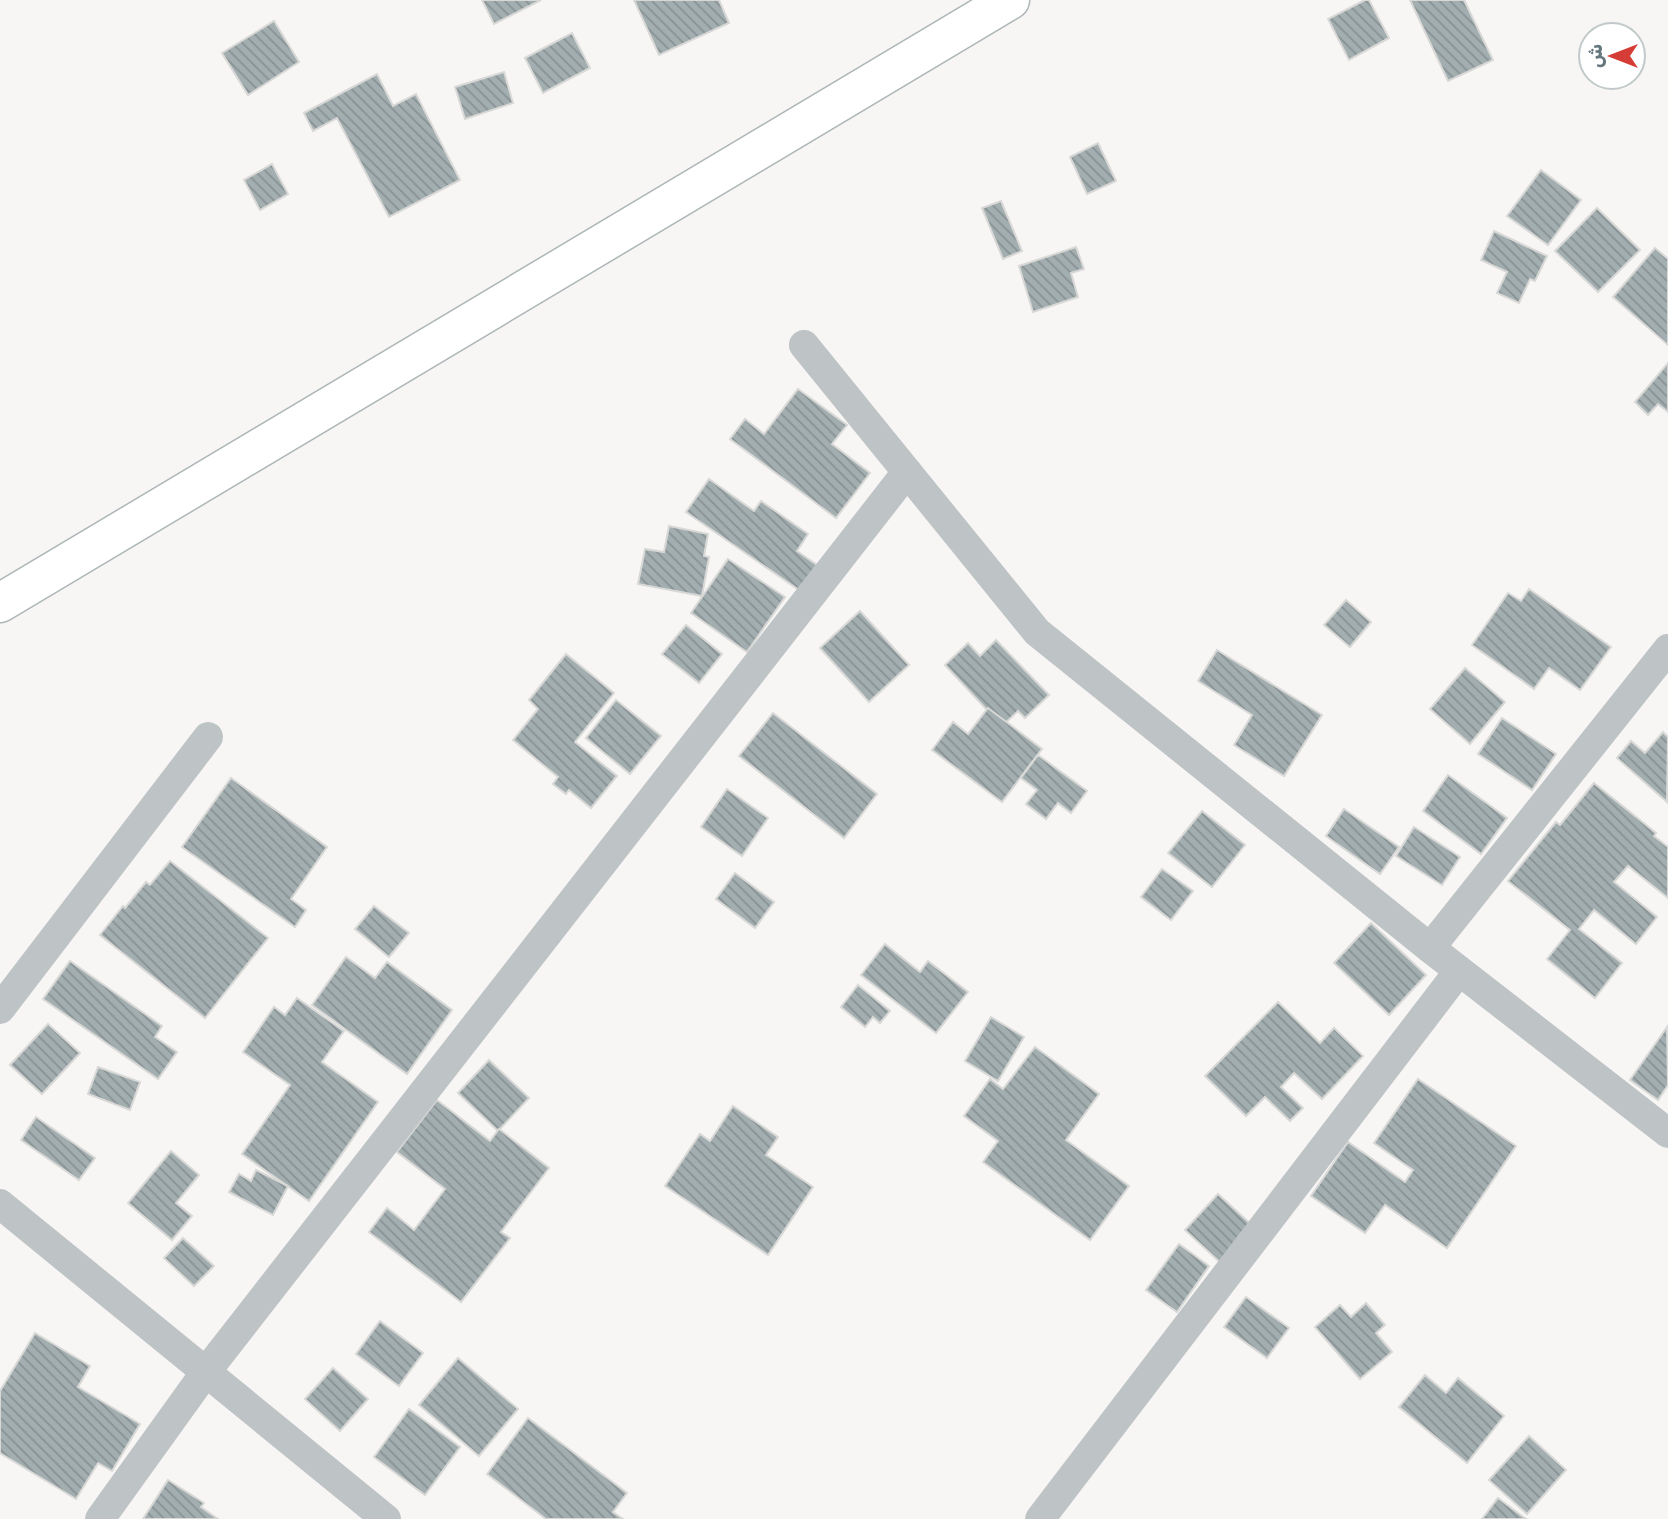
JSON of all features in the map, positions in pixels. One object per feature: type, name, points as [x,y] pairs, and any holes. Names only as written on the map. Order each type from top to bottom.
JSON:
[{"type":"street","points":[[0,603],[1010,0]]},
{"type":"street","points":[[804,345],[1037,632],[1430,948],[1668,1133]]},
{"type":"street","points":[[100,1519],[205,1373],[907,472]]},
{"type":"street","points":[[1430,948],[1668,649]]},
{"type":"street","points":[[0,1010],[208,737]]},
{"type":"street","points":[[1040,1519],[1459,971]]},
{"type":"street","points":[[0,1204],[386,1519]]},
{"type":"building","points":[[482,0],[541,0],[494,24]]},
{"type":"building","points":[[634,0],[719,0],[729,23],[659,55]]},
{"type":"building","points":[[1369,0],[1389,38],[1349,60],[1328,19]]},
{"type":"building","points":[[1410,0],[1464,0],[1493,60],[1448,81]]},
{"type":"building","points":[[274,21],[299,62],[248,95],[222,53]]},
{"type":"building","points":[[572,33],[590,68],[543,93],[525,58]]},
{"type":"building","points":[[504,72],[513,103],[465,119],[455,87]]},
{"type":"building","points":[[377,74],[393,106],[416,94],[460,180],[389,217],[337,118],[313,131],[304,113]]},
{"type":"building","points":[[1098,143],[1116,181],[1087,194],[1070,157]]},
{"type":"building","points":[[272,164],[288,194],[260,210],[244,180]]},
{"type":"building","points":[[1541,170],[1581,200],[1548,245],[1507,216]]},
{"type":"building","points":[[1001,201],[1022,251],[1003,259],[982,208]]},
{"type":"building","points":[[1597,208],[1640,250],[1598,292],[1555,251]]},
{"type":"building","points":[[1494,231],[1547,256],[1535,281],[1530,279],[1519,303],[1497,293],[1507,272],[1481,260]]},
{"type":"building","points":[[1076,247],[1084,269],[1071,273],[1078,297],[1033,312],[1019,266]]},
{"type":"building","points":[[1655,248],[1668,259],[1668,345],[1613,297]]},
{"type":"building","points":[[1668,363],[1668,412],[1658,404],[1648,415],[1635,402]]},
{"type":"building","points":[[798,389],[847,425],[832,444],[870,473],[836,518],[730,439],[745,419],[764,434]]},
{"type":"building","points":[[709,479],[754,511],[761,501],[808,534],[797,551],[817,565],[799,590],[686,512]]},
{"type":"building","points":[[669,526],[708,534],[704,556],[709,557],[702,596],[638,584],[645,549],[664,552]]},
{"type":"building","points":[[728,559],[785,597],[747,652],[691,613]]},
{"type":"building","points":[[1529,589],[1611,647],[1580,690],[1549,668],[1534,689],[1472,645],[1508,593],[1521,601]]},
{"type":"building","points":[[1346,600],[1371,622],[1350,647],[1324,625]]},
{"type":"building","points":[[860,611],[909,665],[869,702],[820,648]]},
{"type":"building","points":[[686,625],[722,654],[699,683],[662,654]]},
{"type":"building","points":[[996,640],[1049,695],[1025,718],[1018,711],[1002,726],[945,665],[968,643],[980,656]]},
{"type":"building","points":[[1217,650],[1322,715],[1284,776],[1234,745],[1252,715],[1198,681]]},
{"type":"building","points":[[566,654],[614,693],[575,742],[617,776],[591,808],[569,790],[566,794],[553,784],[558,777],[513,740],[538,709],[529,700]]},
{"type":"building","points":[[1465,668],[1505,702],[1470,744],[1430,709]]},
{"type":"building","points":[[616,700],[661,736],[630,774],[586,738]]},
{"type":"building","points":[[988,708],[1042,749],[1002,802],[932,750],[953,722],[968,734]]},
{"type":"building","points":[[773,713],[877,794],[844,838],[739,756]]},
{"type":"building","points":[[1502,718],[1556,754],[1532,790],[1478,754]]},
{"type":"building","points":[[1663,732],[1668,737],[1667,802],[1617,758],[1631,741],[1645,753]]},
{"type":"building","points":[[1038,755],[1087,791],[1071,813],[1058,803],[1046,819],[1026,804],[1037,790],[1021,778]]},
{"type":"building","points":[[1448,775],[1507,818],[1481,854],[1423,811]]},
{"type":"building","points":[[231,778],[327,847],[291,899],[306,910],[295,927],[182,847]]},
{"type":"building","points":[[1594,783],[1656,833],[1654,836],[1668,847],[1668,898],[1628,866],[1614,882],[1657,917],[1636,944],[1594,910],[1579,929],[1622,963],[1595,998],[1547,959],[1570,930],[1508,881],[1556,822],[1560,825]]},
{"type":"building","points":[[727,789],[768,818],[742,856],[701,827]]},
{"type":"building","points":[[1344,809],[1399,847],[1380,874],[1326,836]]},
{"type":"building","points":[[1202,811],[1245,845],[1212,887],[1168,853]]},
{"type":"building","points":[[1414,827],[1460,857],[1442,885],[1396,856]]},
{"type":"building","points":[[170,861],[268,938],[205,1018],[100,935],[123,906],[125,908],[146,882],[150,885]]},
{"type":"building","points":[[1162,869],[1193,891],[1171,920],[1141,897]]},
{"type":"building","points":[[735,873],[774,902],[755,928],[716,899]]},
{"type":"building","points":[[374,906],[409,933],[389,957],[355,929]]},
{"type":"building","points":[[1371,923],[1426,975],[1389,1015],[1334,963]]},
{"type":"building","points":[[885,944],[920,972],[928,961],[968,992],[936,1033],[861,975]]},
{"type":"building","points":[[346,957],[375,978],[387,962],[452,1010],[407,1074],[312,1005]]},
{"type":"building","points":[[70,961],[162,1026],[155,1037],[177,1052],[158,1079],[43,999]]},
{"type":"building","points":[[858,985],[890,1011],[880,1023],[873,1017],[865,1027],[841,1007]]},
{"type":"building","points":[[297,998],[344,1031],[322,1062],[378,1102],[309,1201],[242,1154],[290,1085],[243,1052],[274,1007],[285,1015]]},
{"type":"building","points":[[1278,1002],[1320,1043],[1334,1028],[1363,1056],[1322,1099],[1294,1073],[1281,1087],[1303,1108],[1290,1121],[1265,1097],[1246,1116],[1205,1076]]},
{"type":"building","points":[[991,1017],[1024,1037],[998,1081],[965,1061]]},
{"type":"building","points":[[48,1024],[80,1053],[42,1094],[10,1065]]},
{"type":"building","points":[[1667,1027],[1668,1085],[1658,1100],[1630,1080]]},
{"type":"building","points":[[1035,1047],[1099,1094],[1066,1140],[1129,1186],[1090,1240],[983,1162],[998,1141],[964,1116],[990,1079],[1003,1089]]},
{"type":"building","points":[[489,1060],[529,1098],[498,1131],[458,1093]]},
{"type":"building","points":[[98,1067],[140,1082],[130,1110],[88,1094]]},
{"type":"building","points":[[1418,1079],[1516,1146],[1447,1248],[1385,1205],[1365,1233],[1311,1196],[1348,1142],[1405,1182],[1413,1170],[1374,1143]]},
{"type":"building","points":[[437,1100],[490,1141],[499,1129],[549,1168],[501,1232],[510,1238],[461,1302],[369,1232],[387,1208],[414,1230],[445,1189],[397,1152]]},
{"type":"building","points":[[733,1106],[778,1137],[766,1155],[813,1187],[768,1255],[665,1186],[700,1134],[710,1141]]},
{"type":"building","points":[[36,1117],[95,1158],[79,1180],[21,1140]]},
{"type":"building","points":[[171,1151],[199,1175],[176,1203],[192,1216],[172,1240],[128,1203]]},
{"type":"building","points":[[256,1170],[288,1186],[273,1215],[229,1192],[239,1174],[251,1181]]},
{"type":"building","points":[[1218,1194],[1255,1228],[1222,1264],[1185,1230]]},
{"type":"building","points":[[183,1238],[214,1266],[194,1286],[164,1258]]},
{"type":"building","points":[[1179,1244],[1209,1266],[1177,1312],[1146,1290]]},
{"type":"building","points":[[1246,1297],[1289,1328],[1267,1358],[1224,1327]]},
{"type":"building","points":[[1366,1303],[1385,1325],[1376,1333],[1392,1352],[1360,1379],[1315,1327],[1340,1305],[1351,1317]]},
{"type":"building","points":[[380,1321],[423,1353],[399,1386],[356,1354]]},
{"type":"building","points":[[35,1333],[90,1366],[78,1387],[140,1424],[112,1471],[98,1463],[76,1499],[0,1453],[0,1391]]},
{"type":"building","points":[[458,1358],[518,1409],[479,1456],[419,1405]]},
{"type":"building","points":[[333,1368],[368,1399],[340,1431],[305,1399]]},
{"type":"building","points":[[1425,1375],[1446,1393],[1458,1378],[1504,1416],[1467,1463],[1399,1407]]},
{"type":"building","points":[[409,1409],[460,1447],[425,1495],[374,1457]]},
{"type":"building","points":[[528,1418],[627,1493],[613,1512],[623,1519],[546,1519],[487,1474]]},
{"type":"building","points":[[1529,1436],[1566,1470],[1527,1514],[1489,1480]]},
{"type":"building","points":[[168,1480],[204,1503],[201,1507],[218,1519],[143,1519]]},
{"type":"building","points":[[1498,1498],[1526,1519],[1482,1519]]}]
